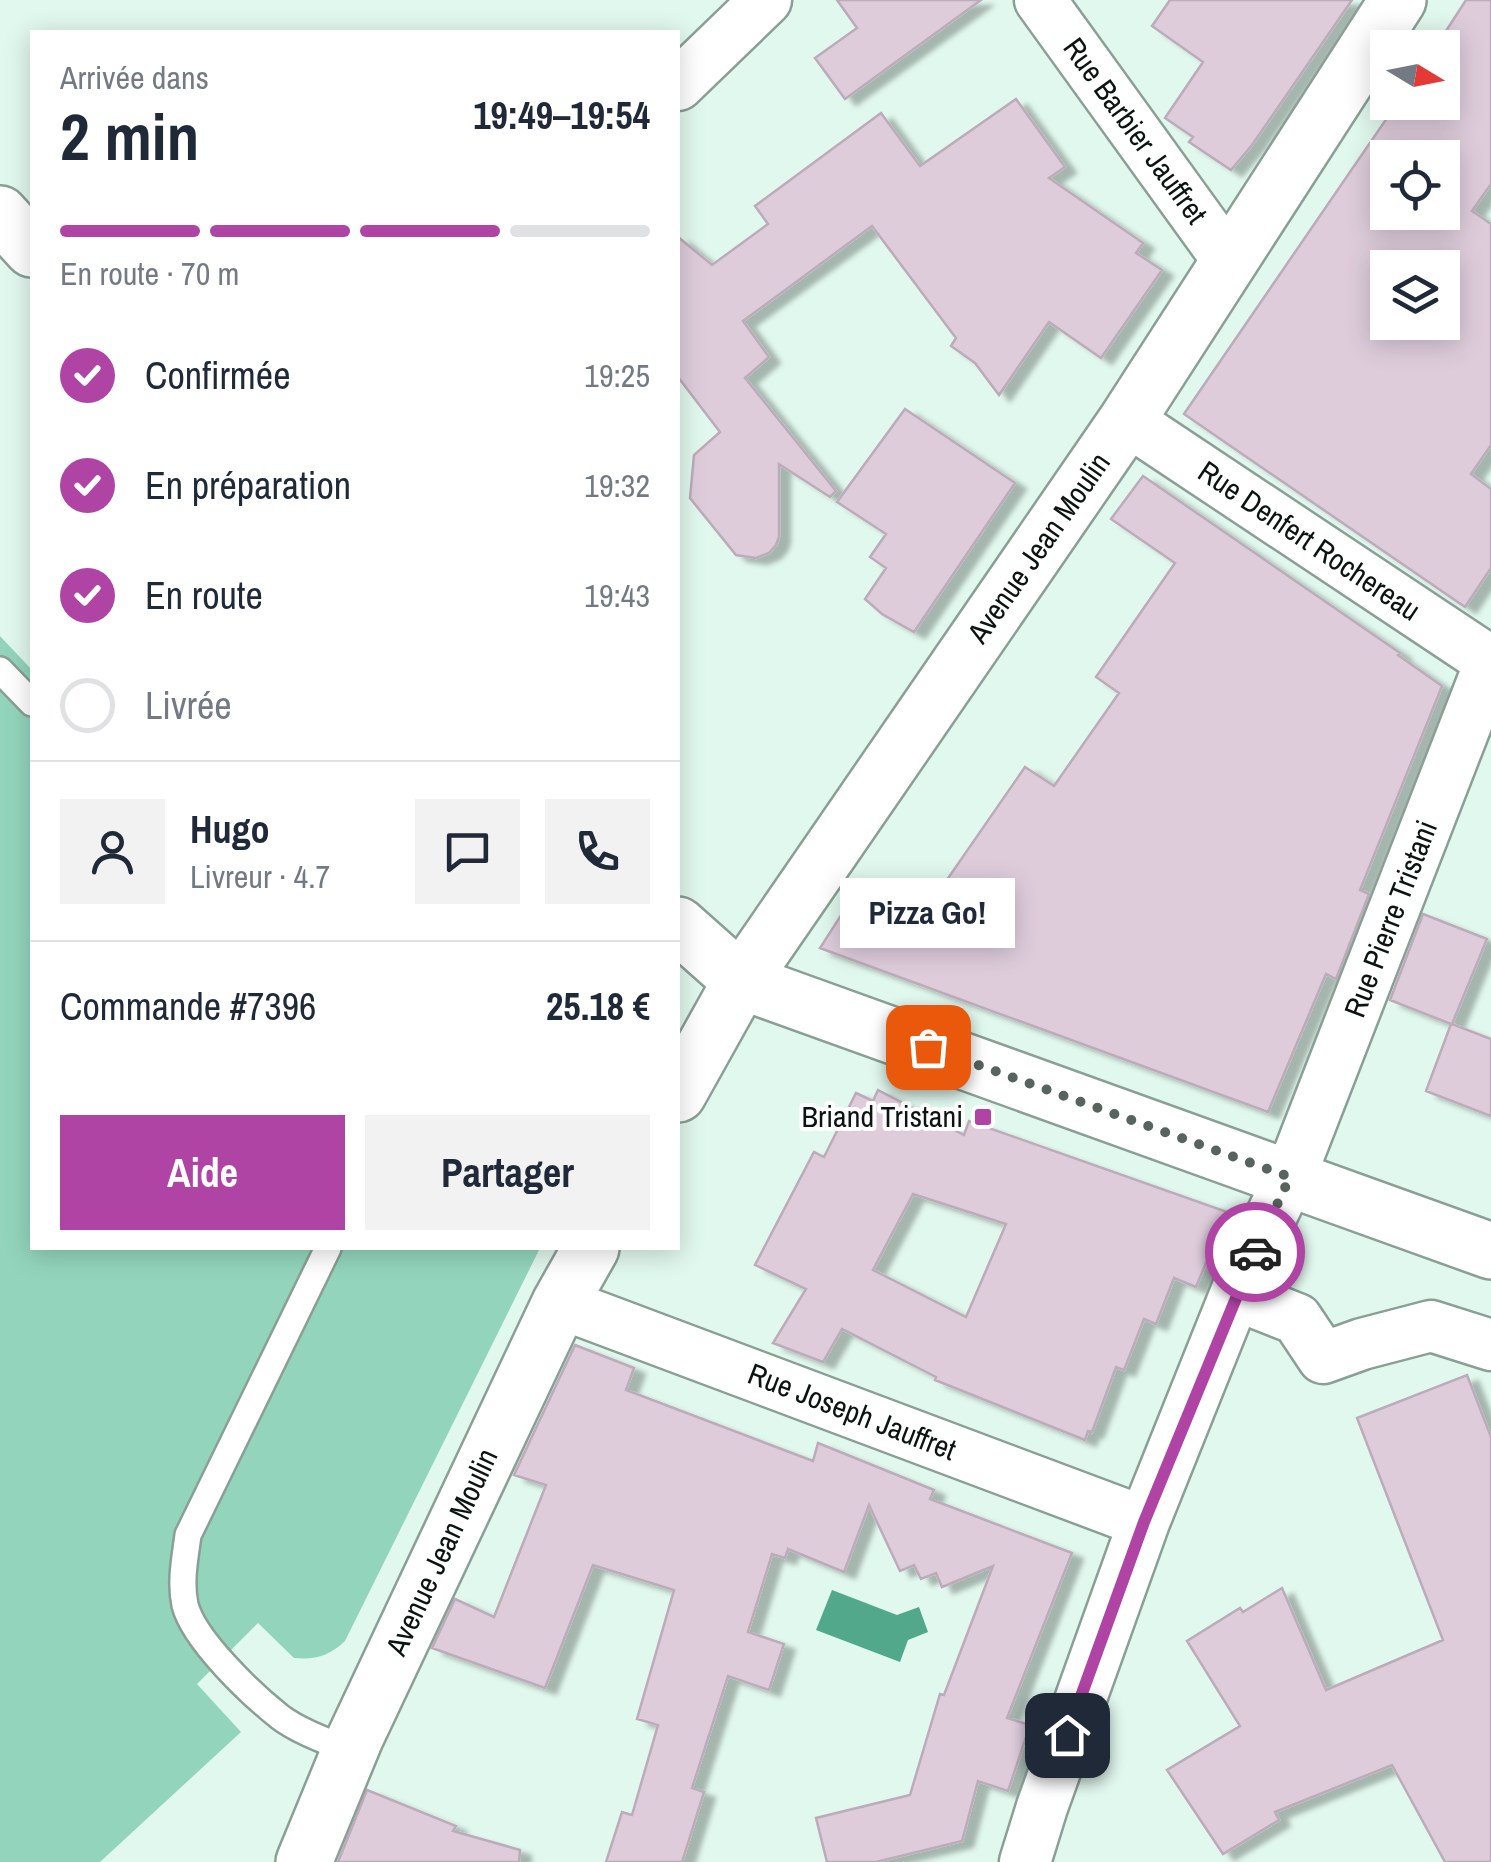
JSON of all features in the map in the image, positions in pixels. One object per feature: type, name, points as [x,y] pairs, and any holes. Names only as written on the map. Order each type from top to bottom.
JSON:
[{"type":"main road","name":"Avenue Jean Moulin","points":[[680,1090],[742,981],[1127,420],[1398,0]]},
{"type":"main road","points":[[0,214],[30,246]]},
{"type":"main road","points":[[680,926],[742,981],[1491,1251]]},
{"type":"main road","name":"Avenue Jean Moulin","points":[[304,1862],[350,1751],[560,1303],[590,1250]]},
{"type":"street","points":[[680,82],[766,0]]},
{"type":"street","name":"Rue Barbier Jauffret","points":[[1040,0],[1230,262]]},
{"type":"street","name":"Rue Denfert Rochereau","points":[[1127,420],[1491,661]]},
{"type":"street","name":"Rue Pierre Tristani","points":[[1026,1862],[1042,1806],[1144,1522],[1236,1295],[1290,1177],[1491,661]]},
{"type":"street","points":[[1236,1295],[1297,1318],[1323,1358],[1432,1326],[1491,1345]]},
{"type":"street","name":"Rue Joseph Jauffret","points":[[560,1303],[1144,1522]]},
{"type":"lane","points":[[0,670],[30,698]]},
{"type":"lane","points":[[327,1250],[188,1535],[182,1571],[185,1604],[196,1630],[222,1661],[281,1718],[350,1751]]},
{"type":"shaded area","points":[[0,636],[30,668],[30,1250],[539,1250],[345,1641],[322,1656],[294,1658],[258,1623],[197,1684],[241,1732],[100,1862],[0,1862]]},
{"type":"shaded area","points":[[832,1590],[897,1615],[919,1607],[928,1632],[908,1640],[900,1662],[816,1630]]},
{"type":"building","points":[[837,0],[981,0],[845,99],[815,58],[857,28]]},
{"type":"building","points":[[1170,0],[1352,0],[1231,170],[1189,142],[1193,137],[1165,118],[1203,62],[1152,26]]},
{"type":"building","points":[[1466,0],[1491,0],[1491,184],[1472,211],[1491,224],[1491,445],[1471,474],[1491,489],[1491,568],[1465,607],[1184,414],[1370,143],[1370,230],[1460,230],[1460,140],[1372,140],[1386,120],[1460,120],[1460,30],[1447,30]]},
{"type":"building","points":[[1016,99],[1065,167],[1049,178],[1143,243],[1136,253],[1162,270],[1101,358],[1049,322],[999,395],[975,363],[951,346],[956,338],[872,226],[743,321],[769,357],[745,378],[836,491],[830,497],[779,464],[776,545],[756,558],[736,555],[690,498],[694,455],[720,432],[680,380],[680,239],[712,265],[768,224],[755,206],[881,113],[920,166]]},
{"type":"building","points":[[905,409],[1015,483],[914,632],[865,599],[886,568],[870,557],[886,534],[837,502]]},
{"type":"building","points":[[1143,476],[1442,686],[1360,890],[1369,894],[1336,979],[1326,974],[1268,1112],[820,948],[863,881],[902,908],[907,901],[924,913],[1025,767],[1054,786],[1119,693],[1096,677],[1175,563],[1111,519]]},
{"type":"building","points":[[1423,914],[1487,939],[1452,1024],[1491,1039],[1491,1116],[1426,1091],[1451,1024],[1390,1000]]},
{"type":"building","points":[[878,1090],[964,1135],[969,1121],[1227,1212],[1196,1287],[1174,1278],[1156,1324],[1144,1319],[1124,1370],[1116,1367],[1092,1432],[1088,1431],[1085,1440],[935,1380],[936,1377],[842,1329],[823,1362],[773,1343],[806,1289],[755,1265],[814,1152],[824,1157],[856,1093],[873,1101]],"holes":[[[913,1194],[1006,1224],[966,1317],[873,1270]]]},
{"type":"building","points":[[575,1345],[634,1368],[626,1390],[813,1461],[818,1443],[934,1490],[930,1499],[1072,1553],[1007,1718],[1030,1725],[1008,1791],[978,1781],[962,1841],[876,1862],[827,1862],[816,1818],[910,1795],[940,1694],[944,1695],[993,1566],[942,1587],[936,1573],[921,1579],[914,1565],[900,1571],[869,1505],[844,1572],[788,1549],[785,1558],[772,1554],[748,1632],[784,1644],[769,1690],[728,1676],[692,1788],[704,1792],[682,1862],[606,1862],[622,1812],[632,1815],[658,1725],[637,1719],[674,1590],[593,1565],[545,1688],[432,1648],[455,1599],[494,1617],[546,1485],[514,1475]]},
{"type":"building","points":[[1467,1375],[1491,1437],[1491,1862],[1445,1862],[1392,1765],[1275,1812],[1279,1820],[1223,1854],[1167,1770],[1240,1726],[1187,1641],[1282,1588],[1326,1690],[1443,1640],[1357,1418]]},
{"type":"building","points":[[367,1790],[456,1826],[453,1831],[520,1850],[519,1862],[338,1862]]},
{"type":"way so far","points":[[928,1047],[1290,1177],[1255,1252]]},
{"type":"place","name":"Pizza Go!","points":[[928,1047]]},
{"type":"place","name":"Briand Tristani","points":[[983,1117]]},
{"type":"route","points":[[1067,1735],[1144,1522],[1255,1252]]}]
